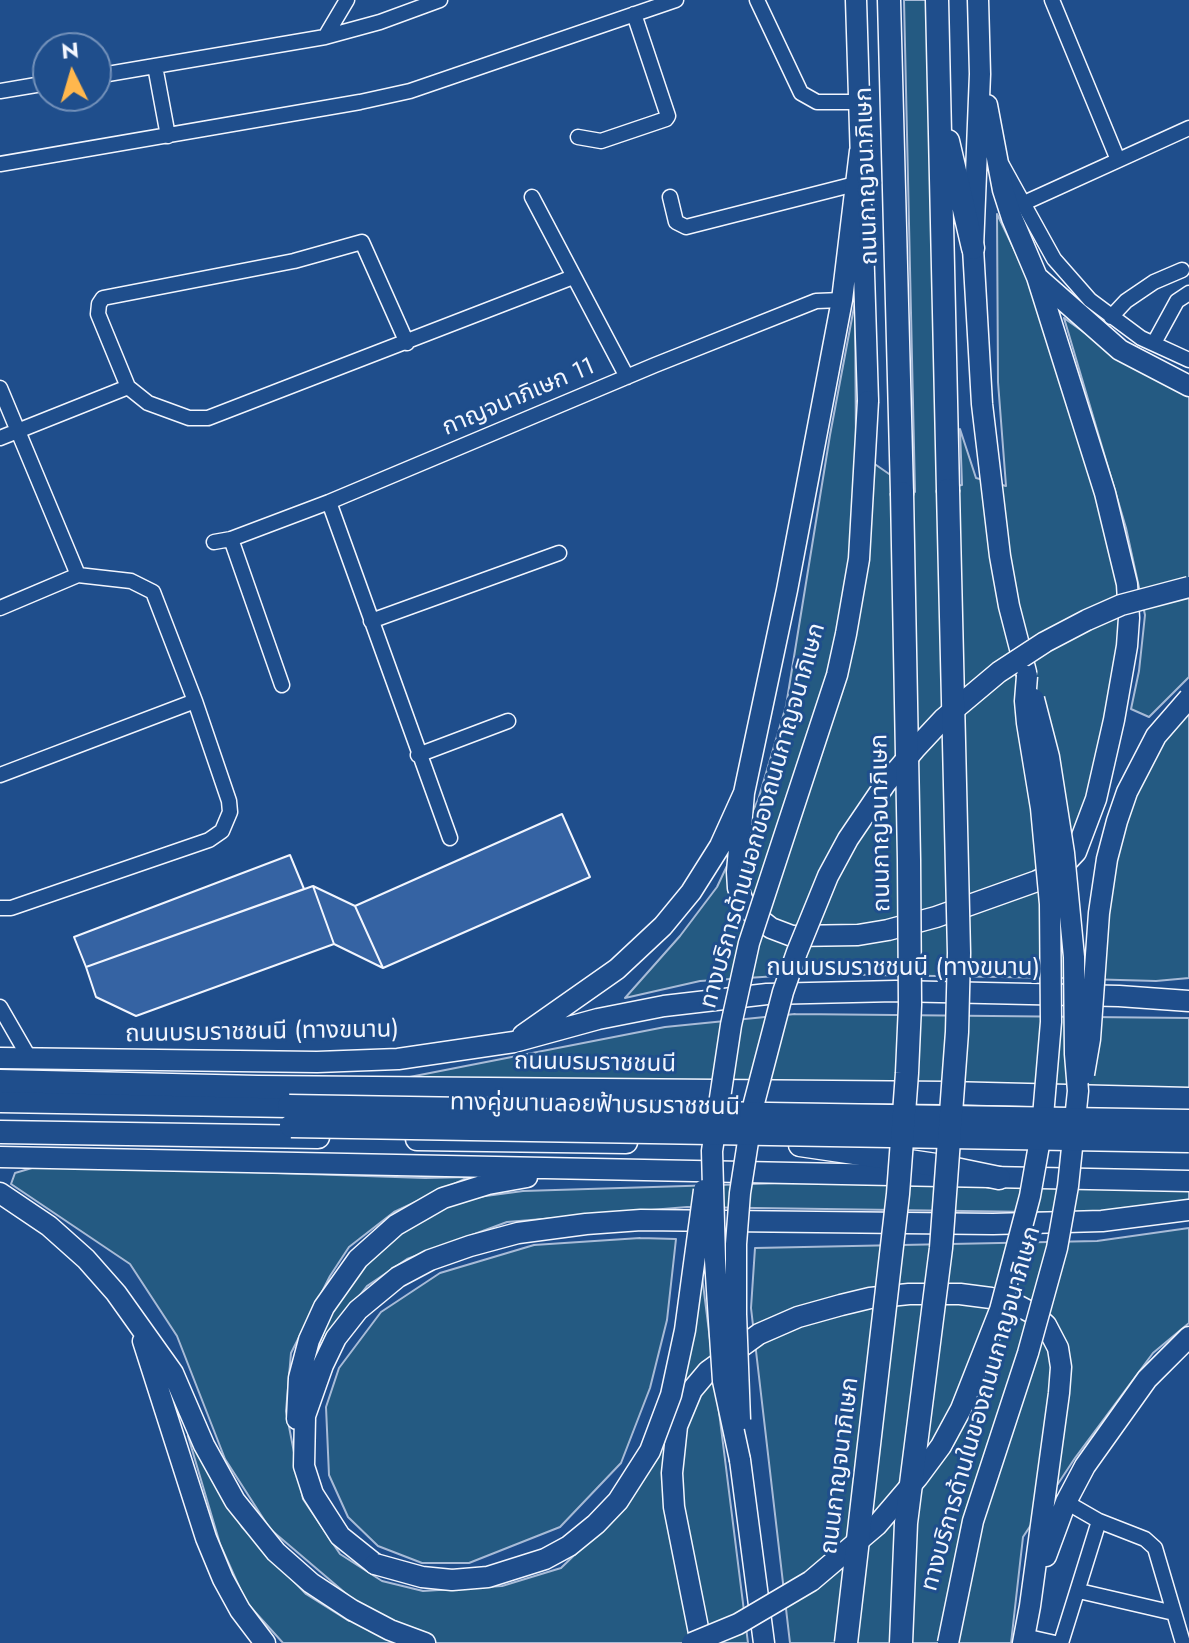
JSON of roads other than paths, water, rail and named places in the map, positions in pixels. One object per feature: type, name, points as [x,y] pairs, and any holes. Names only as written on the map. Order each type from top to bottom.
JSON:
[{"type":"main road","name":"ทางบริการด้านนอกของถนนกาญจนาภิเษก","points":[[764,1643],[740,1460],[723,1381],[712,1151],[731,1025],[749,943],[837,675],[859,559],[868,401],[856,0]]},
{"type":"main road","name":"ถนนกาญจนาภิเษก","points":[[846,1643],[897,1210],[907,1073],[909,860],[889,0]]},
{"type":"main road","points":[[901,1643],[906,1523],[941,1248],[957,1032],[959,953],[937,0]]},
{"type":"main road","name":"ทางบริการด้านในของถนนกาญจนาภิเษก","points":[[948,1643],[954,1601],[973,1521],[1032,1340],[1057,1248],[1068,1186],[1078,1091],[1074,957],[1064,853],[1049,757],[1009,606],[982,404],[973,248],[980,74],[978,0]]},
{"type":"main road","points":[[860,151],[842,300],[744,793],[737,872],[738,888],[752,913],[771,928],[792,936],[825,938],[888,930],[936,917],[1037,881],[1060,869],[1076,852],[1096,799],[1114,720],[1127,646],[1127,584],[1105,493],[1037,277],[1003,190],[980,74]]},
{"type":"main road","points":[[938,97],[973,248]]},
{"type":"main road","points":[[1037,277],[1120,350],[1189,386]]},
{"type":"main road","points":[[740,1460],[736,1244],[745,1157],[757,1091],[783,992],[828,876],[848,839],[886,783],[970,694],[1045,642],[1087,620],[1121,605],[1189,587]]},
{"type":"main road","points":[[692,1643],[738,1624],[782,1599],[843,1556],[877,1525],[941,1446],[961,1409],[1000,1310],[1030,1196],[1042,1128],[1051,1022],[1050,904],[1041,808],[1027,723],[1027,676]]},
{"type":"main road","points":[[1078,1091],[1090,1039],[1099,913],[1107,859],[1117,821],[1127,792],[1151,745],[1189,698]]},
{"type":"main road","points":[[514,1042],[617,969],[663,926],[691,892],[720,846],[744,793]]},
{"type":"main road","points":[[1144,998],[1189,990]]},
{"type":"main road","name":"ถนนบรมราชชนนี (ทางขนาน)","points":[[1,1057],[358,1061],[441,1054],[514,1042],[598,1019],[664,1006],[767,994],[895,991],[1189,1001]]},
{"type":"main road","name":"ถนนบรมราชชนนี","points":[[0,1081],[1189,1099]]},
{"type":"main road","name":"ทางคู่ขนานลอยฟ้าบรมราชชนนี","points":[[0,1101],[1189,1121]]},
{"type":"main road","name":"ทางคู่ขนานลอยฟ้าบรมราชชนนี","points":[[0,1121],[1189,1141]]},
{"type":"main road","points":[[0,1132],[1189,1150]]},
{"type":"main road","points":[[800,1145],[936,1165],[999,1178]]},
{"type":"main road","points":[[586,1169],[488,1184],[443,1198],[396,1225],[358,1259],[324,1307],[303,1357],[297,1397],[296,1417],[304,1466],[313,1494],[327,1520],[340,1536],[375,1564],[422,1577],[452,1580],[502,1573],[545,1559],[569,1546],[618,1501],[650,1451],[671,1395],[685,1330],[701,1207],[712,1151]]},
{"type":"main road","points":[[0,1157],[1189,1181]]},
{"type":"main road","points":[[0,1193],[49,1226],[86,1259],[116,1293],[173,1373],[218,1474],[251,1523],[276,1552],[311,1583],[352,1610],[390,1630],[425,1643]]},
{"type":"main road","points":[[304,1466],[303,1438],[309,1402],[323,1365],[344,1329],[375,1293],[398,1277],[430,1260],[470,1246],[518,1233],[641,1220],[993,1224],[1102,1221],[1189,1210]]},
{"type":"main road","points":[[701,1643],[674,1507],[672,1473],[677,1426],[692,1390],[708,1371],[759,1334],[798,1317],[896,1295],[960,1294],[1017,1305],[1034,1314],[1053,1336],[1061,1367],[1023,1640]]},
{"type":"main road","points":[[136,1322],[217,1566],[240,1610],[265,1643]]},
{"type":"main road","points":[[1030,1606],[1066,1502],[1085,1466],[1147,1379],[1189,1337]]},
{"type":"street","points":[[325,37],[347,0]]},
{"type":"street","points":[[112,73],[325,37],[380,22],[440,0]]},
{"type":"street","points":[[0,164],[410,91],[676,0]]},
{"type":"street","points":[[757,0],[801,93],[817,102],[858,102]]},
{"type":"street","points":[[1052,0],[1118,160]]},
{"type":"street","points":[[578,137],[601,141],[668,116],[634,14]]},
{"type":"street","points":[[155,66],[168,136]]},
{"type":"street","points":[[0,91],[32,86]]},
{"type":"street","points":[[1024,203],[1189,128]]},
{"type":"street","points":[[998,157],[1054,259],[1090,300],[1141,338],[1189,360]]},
{"type":"street","points":[[670,197],[676,222],[686,227],[855,184]]},
{"type":"street","points":[[532,197],[627,377]]},
{"type":"street","points":[[407,343],[362,242],[294,261],[103,298],[99,304],[98,314],[128,387],[148,403],[189,418],[208,418],[407,343],[573,277]]},
{"type":"street","points":[[1111,317],[1126,301],[1154,282],[1182,270]]},
{"type":"street","points":[[1154,343],[1177,301],[1189,293]]},
{"type":"street","name":"กาญจนาภิเษก 11","points":[[214,542],[231,539],[329,502],[816,301],[842,300]]},
{"type":"street","points":[[0,438],[128,387]]},
{"type":"street","points":[[0,388],[78,575]]},
{"type":"street","points":[[329,502],[450,838]]},
{"type":"street","points":[[231,539],[282,685]]},
{"type":"street","points":[[371,621],[559,553]]},
{"type":"street","points":[[0,608],[78,575],[131,581],[153,592],[229,801],[228,823],[209,840],[11,908],[0,908]]},
{"type":"street","points":[[0,775],[195,701]]},
{"type":"street","points":[[418,755],[508,721]]},
{"type":"street","points":[[0,1007],[30,1059]]},
{"type":"street","points":[[1066,1502],[1099,1521],[1145,1539],[1155,1548],[1183,1643]]},
{"type":"street","points":[[1061,1643],[1099,1521]]},
{"type":"street","points":[[1079,1591],[1174,1613]]},
{"type":"street","points":[[1023,1640],[1055,1643]]}]
